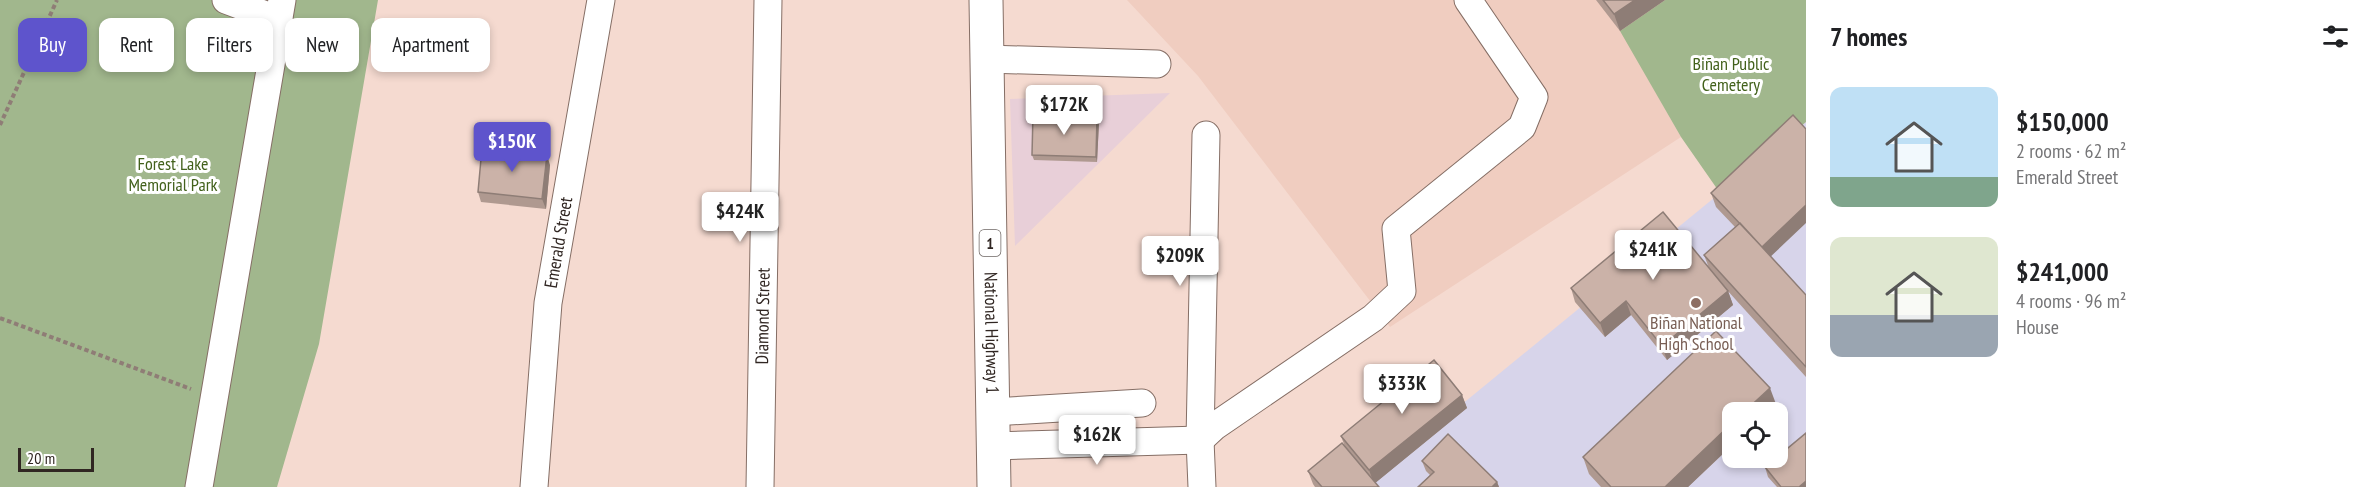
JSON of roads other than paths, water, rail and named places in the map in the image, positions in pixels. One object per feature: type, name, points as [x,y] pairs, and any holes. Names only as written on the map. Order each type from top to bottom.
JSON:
[{"type":"highway","name":"National Highway 1","points":[[986,0],[994,487]]},
{"type":"street","points":[[199,487],[216,398],[280,10],[226,0]]},
{"type":"street","name":"Emerald Street","points":[[534,487],[548,303],[601,0]]},
{"type":"street","name":"Diamond Street","points":[[760,487],[768,0]]},
{"type":"street","points":[[993,446],[1200,440],[1215,426],[1373,318],[1402,291],[1396,230],[1521,128],[1534,97],[1468,0]]},
{"type":"street","points":[[987,59],[1157,64]]},
{"type":"street","points":[[1202,487],[1200,440],[1206,135]]},
{"type":"street","points":[[993,412],[1142,403]]},
{"type":"place","name":"Biñan National High School","points":[[1696,303]]},
{"type":"park label","name":"Biñan Public Cemetery","points":[[1731,74]]},
{"type":"park label","name":"Forest Lake Memorial Park","points":[[173,174]]}]
